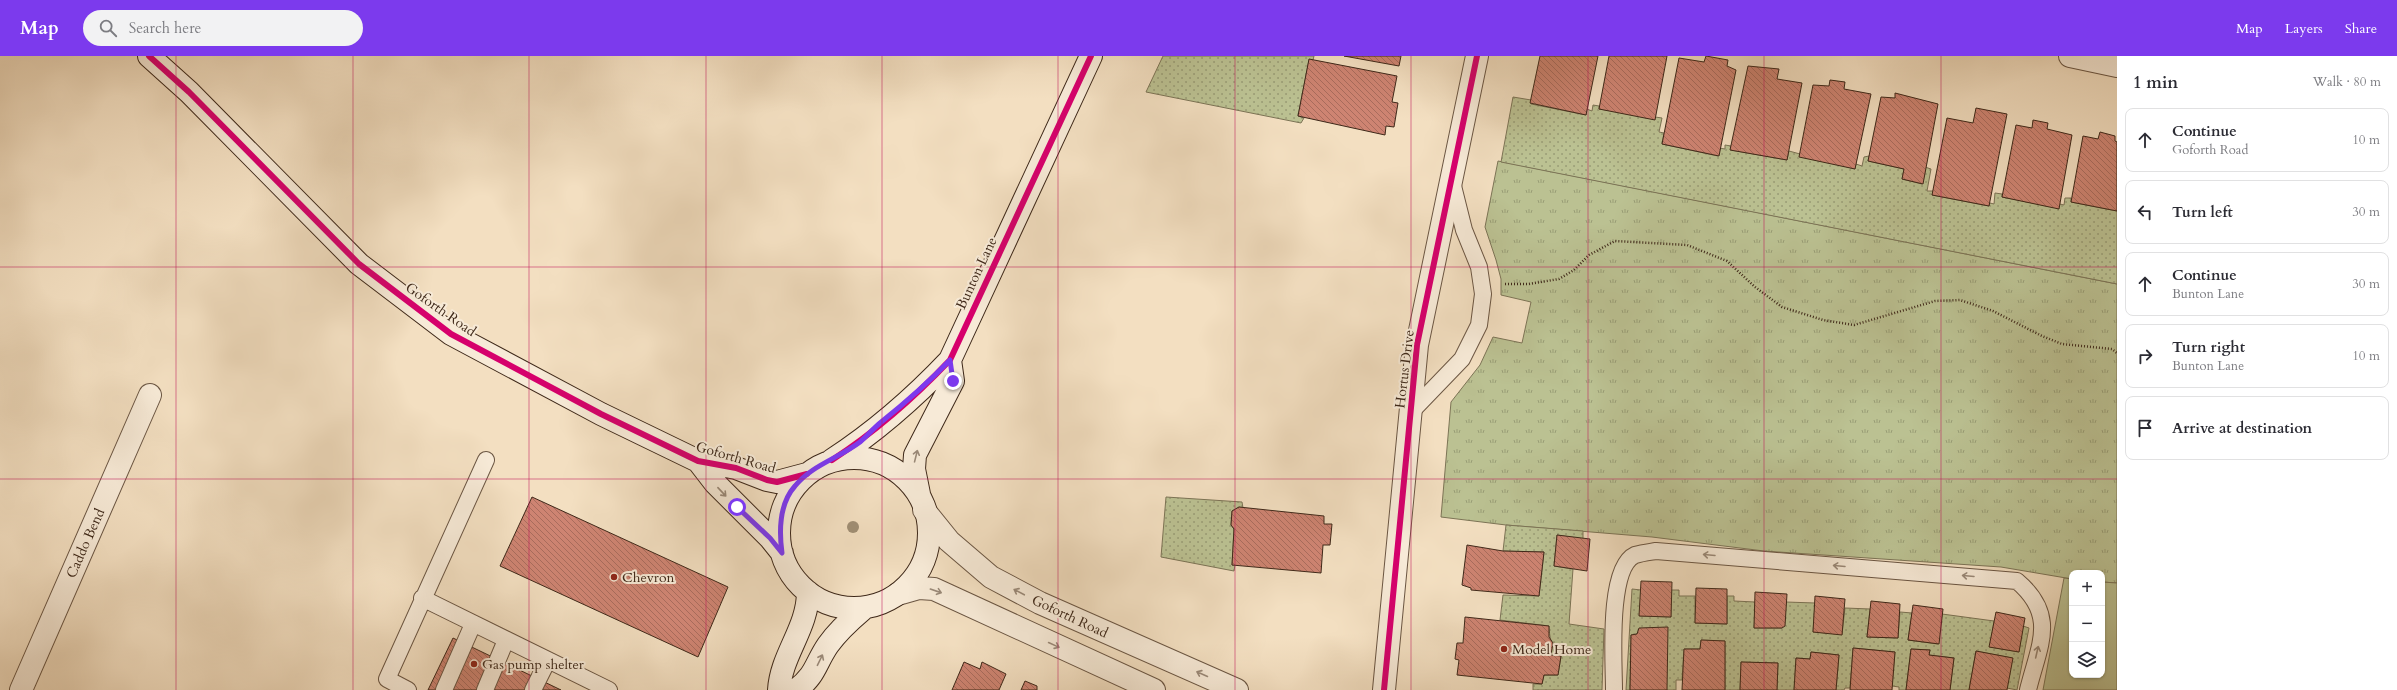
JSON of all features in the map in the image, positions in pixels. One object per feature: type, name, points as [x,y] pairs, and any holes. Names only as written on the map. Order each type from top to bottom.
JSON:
[{"type":"street","name":"Goforth Road","points":[[149,56],[189,92],[359,264],[451,334],[601,414],[698,461],[736,468],[767,480],[777,482],[807,474]]},
{"type":"street","name":"Bunton Lane","points":[[807,474],[860,442],[928,384],[950,360],[1091,56]]},
{"type":"street","name":"Hortus Drive","points":[[1384,690],[1417,345],[1452,181],[1476,56]]},
{"type":"street","points":[[2070,56],[2117,66]]},
{"type":"street","points":[[898,594],[915,577],[928,555],[931,533],[914,469],[915,455],[953,381],[950,360]]},
{"type":"street","name":"Caddo Bend","points":[[21,690],[150,395]]},
{"type":"street","name":"Goforth Road","points":[[832,460],[848,457],[869,458],[889,465],[906,478],[949,541],[991,577],[1040,603],[1237,690]]},
{"type":"street","name":"Goforth Road","points":[[698,461],[720,488],[770,538],[782,553]]},
{"type":"street","points":[[807,474],[794,487],[785,505],[779,529],[782,553],[792,575],[808,592],[822,602],[838,608],[862,610]]},
{"type":"street","points":[[796,690],[808,680],[826,647],[840,629],[862,610],[898,594],[919,588],[934,589],[1154,690]]},
{"type":"street","points":[[779,690],[780,673],[804,619],[808,605],[808,592]]},
{"type":"lane","points":[[1410,412],[1462,358],[1479,325],[1483,294],[1479,267],[1464,230],[1452,181]]},
{"type":"lane","points":[[408,690],[387,679],[422,598],[486,460]]},
{"type":"lane","points":[[1614,690],[1615,601],[1619,575],[1634,556],[1656,551],[2017,581],[2032,594],[2040,609],[2044,625],[2028,690]]},
{"type":"lane","points":[[422,598],[548,660],[587,685],[609,690]]},
{"type":"lane","points":[[444,690],[473,624]]},
{"type":"lane","points":[[485,690],[506,640]]},
{"type":"lane","points":[[533,690],[548,660]]},
{"type":"path","points":[[1502,284],[1529,284],[1559,279],[1574,270],[1589,255],[1615,241],[1687,245],[1728,260],[1755,287],[1782,307],[1823,320],[1854,325],[1935,301],[1960,300],[1993,311],[2062,344],[2112,349],[2117,353]]},
{"type":"green space","points":[[1163,56],[1314,56],[1313,60],[1309,60],[1298,116],[1304,118],[1301,123],[1146,92]]},
{"type":"green space","points":[[1513,97],[1531,100],[1531,104],[1586,115],[1587,109],[1592,111],[1593,105],[1599,106],[1599,109],[1662,118],[1659,132],[1664,133],[1662,144],[1718,156],[1719,148],[1725,149],[1725,145],[1731,146],[1731,150],[1787,160],[1789,151],[1855,169],[1856,164],[1862,166],[1864,157],[1869,156],[1868,161],[1904,169],[1902,179],[1922,184],[1925,167],[1931,169],[1927,191],[1933,191],[1932,195],[1989,206],[1990,203],[1994,204],[1995,193],[2002,194],[2002,197],[2058,208],[2060,204],[2064,205],[2065,198],[2071,198],[2071,202],[2117,211],[2117,284],[1501,162]]},
{"type":"green space","points":[[1498,161],[2117,284],[2117,583],[2105,582],[2105,570],[2069,570],[2069,578],[2001,567],[1764,551],[1652,537],[1506,525],[1441,517],[1451,402],[1480,365],[1493,337],[1522,343],[1531,302],[1501,295],[1501,279],[1485,227]]},
{"type":"green space","points":[[1166,497],[1242,502],[1243,508],[1239,507],[1232,511],[1231,525],[1234,529],[1232,565],[1235,565],[1234,571],[1161,557]]},
{"type":"green space","points":[[1506,525],[1583,531],[1583,539],[1557,535],[1554,566],[1573,569],[1569,624],[1604,629],[1602,690],[1533,690],[1533,684],[1542,684],[1544,675],[1558,675],[1561,656],[1551,655],[1552,647],[1549,626],[1500,620],[1503,595],[1539,596],[1544,552],[1503,551]]},
{"type":"green space","points":[[2064,578],[2069,579],[2069,678],[2105,678],[2105,582],[2117,583],[2117,690],[2043,690]]},
{"type":"green space","points":[[1632,589],[1641,590],[1640,616],[1671,617],[1671,590],[1679,590],[1679,596],[1695,596],[1695,623],[1727,624],[1727,596],[1734,596],[1734,601],[1755,602],[1754,628],[1782,628],[1784,626],[1786,602],[1815,603],[1813,632],[1842,634],[1845,608],[1870,609],[1867,637],[1898,638],[1900,612],[1912,613],[1908,640],[1938,644],[1942,614],[1994,621],[1990,647],[2019,652],[2023,626],[2029,628],[2017,690],[2007,688],[2012,658],[1976,651],[1969,690],[1950,690],[1954,658],[1929,655],[1930,650],[1911,649],[1906,690],[1899,690],[1899,687],[1892,686],[1895,652],[1853,648],[1850,688],[1845,688],[1844,690],[1836,690],[1839,655],[1811,652],[1810,659],[1796,658],[1794,690],[1777,690],[1778,663],[1741,662],[1740,690],[1725,690],[1725,641],[1701,640],[1700,649],[1684,649],[1682,680],[1676,680],[1676,690],[1667,690],[1640,628],[1637,634],[1631,635],[1630,690],[1626,690]]},
{"type":"building","points":[[1344,56],[1401,56],[1399,66]]},
{"type":"building","points":[[1540,56],[1598,56],[1586,115],[1530,103]]},
{"type":"building","points":[[1609,56],[1667,56],[1655,120],[1599,109]]},
{"type":"building","points":[[1706,56],[1728,60],[1727,66],[1736,70],[1719,156],[1662,144],[1679,58],[1704,62]]},
{"type":"building","points":[[1309,59],[1397,76],[1392,102],[1398,103],[1394,127],[1386,126],[1385,135],[1298,116]]},
{"type":"building","points":[[1748,66],[1779,69],[1777,79],[1802,83],[1787,160],[1730,150]]},
{"type":"building","points":[[1830,80],[1845,82],[1844,89],[1871,94],[1855,169],[1799,157],[1813,85],[1829,86]]},
{"type":"building","points":[[1895,93],[1938,104],[1923,184],[1902,179],[1904,169],[1868,161],[1881,97],[1895,98]]},
{"type":"building","points":[[1976,108],[2007,114],[1989,206],[1932,195],[1947,118],[1973,123]]},
{"type":"building","points":[[2033,120],[2048,123],[2047,129],[2072,135],[2059,209],[2002,197],[2016,125],[2032,128]]},
{"type":"building","points":[[2100,132],[2115,136],[2115,141],[2117,142],[2117,211],[2071,202],[2083,136],[2098,139]]},
{"type":"building","name":"Chevron","points":[[532,497],[728,587],[698,657],[500,566]]},
{"type":"building","points":[[1239,507],[1324,516],[1324,524],[1332,524],[1330,545],[1323,545],[1321,573],[1232,565],[1234,529],[1231,525],[1232,511]]},
{"type":"building","points":[[1557,535],[1590,539],[1587,571],[1554,566]]},
{"type":"building","points":[[1467,545],[1503,551],[1544,552],[1539,596],[1471,590],[1471,588],[1462,585]]},
{"type":"building","points":[[1641,581],[1672,582],[1671,617],[1639,616]]},
{"type":"building","points":[[1696,588],[1727,589],[1727,624],[1695,623]]},
{"type":"building","points":[[1755,592],[1787,594],[1785,626],[1782,628],[1754,628]]},
{"type":"building","points":[[1815,596],[1845,599],[1842,635],[1813,632]]},
{"type":"building","points":[[1871,601],[1900,604],[1898,638],[1867,637]]},
{"type":"building","points":[[1913,605],[1943,609],[1939,644],[1908,640]]},
{"type":"building","points":[[1996,612],[2025,618],[2019,652],[1989,647]]},
{"type":"building","name":"Model Home","points":[[1465,617],[1549,626],[1549,637],[1553,643],[1551,655],[1561,656],[1558,675],[1544,675],[1542,684],[1457,675],[1459,660],[1455,659],[1457,643],[1463,643]]},
{"type":"building","points":[[1668,627],[1667,690],[1630,690],[1631,635],[1637,634],[1639,628]]},
{"type":"building","name":"Gas pump shelter","points":[[453,638],[561,690],[428,690]]},
{"type":"building","points":[[1701,640],[1725,641],[1725,690],[1682,690],[1684,649],[1700,649]]},
{"type":"building","points":[[1853,648],[1895,652],[1892,690],[1850,690]]},
{"type":"building","points":[[1911,649],[1930,650],[1929,655],[1954,658],[1950,690],[1906,690]]},
{"type":"building","points":[[1976,651],[2013,658],[2007,690],[1969,690]]},
{"type":"building","points":[[1811,652],[1839,655],[1836,690],[1794,690],[1796,658],[1810,659]]},
{"type":"building","points":[[964,662],[980,669],[982,662],[1006,674],[999,690],[952,690]]},
{"type":"building","points":[[1741,662],[1778,663],[1777,690],[1740,690]]},
{"type":"building","points":[[1025,681],[1037,686],[1037,690],[1021,690]]},
{"type":"cycle path","points":[[149,56],[189,92],[359,264],[451,334],[601,414],[698,461],[736,468],[767,480],[777,482],[807,474]]},
{"type":"cycle path","points":[[832,460],[864,438],[894,413],[950,360],[1091,56]]},
{"type":"cycle path","points":[[1384,690],[1417,345],[1477,56]]},
{"type":"place","name":"Chevron","points":[[614,577]]},
{"type":"place","name":"Model Home","points":[[1504,649]]},
{"type":"place","name":"Gas pump shelter","points":[[474,664]]},
{"type":"route","points":[[737,507],[770,538],[782,553],[779,529],[785,505],[794,487],[809,472],[832,460],[860,442],[928,384],[950,360],[953,381]]}]
